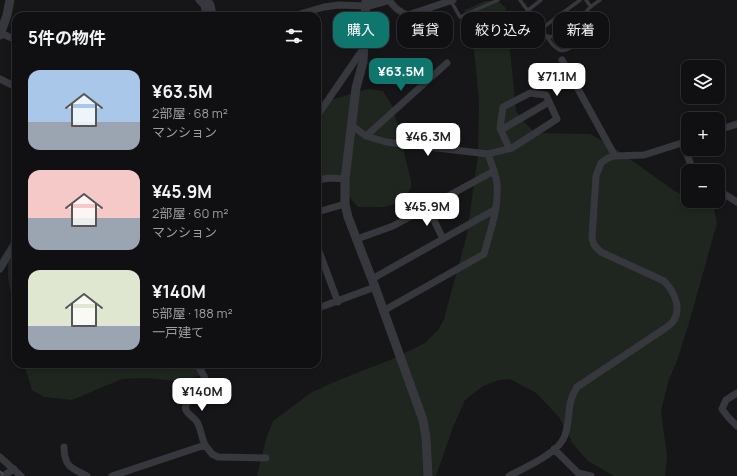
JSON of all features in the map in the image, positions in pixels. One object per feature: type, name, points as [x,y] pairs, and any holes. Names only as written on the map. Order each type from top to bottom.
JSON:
[{"type":"street","points":[[10,0],[7,15],[0,34],[12,38]]},
{"type":"street","points":[[199,0],[204,5],[205,12]]},
{"type":"street","points":[[208,0],[212,12]]},
{"type":"street","points":[[307,12],[324,7],[388,0],[395,9],[408,15],[452,0]]},
{"type":"street","points":[[321,107],[364,48]]},
{"type":"street","points":[[365,48],[363,62],[356,88],[345,179],[345,204],[348,216],[374,283],[423,420],[426,438],[428,476]]},
{"type":"street","points":[[562,60],[615,156]]},
{"type":"street","points":[[366,136],[447,63]]},
{"type":"street","points":[[0,79],[12,85]]},
{"type":"street","points":[[352,125],[366,136],[386,142],[488,154],[509,148],[557,119],[546,95],[530,93],[503,107],[500,128],[509,148]]},
{"type":"street","points":[[501,130],[549,102]]},
{"type":"street","points":[[725,128],[737,124]]},
{"type":"street","points":[[509,476],[554,449],[563,441],[566,434],[571,396],[577,387],[664,329],[675,318],[677,309],[674,295],[670,286],[664,281],[601,252],[594,246],[592,238],[596,176],[601,162],[615,156],[644,155],[681,144]]},
{"type":"street","points":[[383,311],[484,254],[495,220],[496,209],[497,183],[488,154]]},
{"type":"street","points":[[357,239],[394,226],[494,171]]},
{"type":"street","points":[[321,179],[330,178],[345,179]]},
{"type":"street","points":[[725,196],[737,202]]},
{"type":"street","points":[[321,211],[345,204]]},
{"type":"street","points":[[428,208],[443,239]]},
{"type":"street","points":[[321,307],[338,302],[374,283],[443,239],[496,209]]},
{"type":"street","points":[[0,269],[12,250]]},
{"type":"street","points":[[321,257],[338,302]]},
{"type":"street","points":[[199,368],[207,384],[188,401],[185,407],[186,411],[195,418],[201,438],[205,445],[212,454],[218,457],[266,458]]},
{"type":"street","points":[[737,393],[726,400],[722,409],[728,418],[737,426]]},
{"type":"street","points":[[112,476],[205,445]]},
{"type":"street","points":[[64,447],[64,457],[67,463],[87,476]]},
{"type":"street","points":[[554,449],[577,474],[591,476]]},
{"type":"street","points":[[0,457],[14,468],[21,476]]},
{"type":"street","points":[[3,476],[14,468]]},
{"type":"lane","points":[[452,0],[460,17],[498,0]]},
{"type":"lane","points":[[520,0],[527,10],[541,0]]},
{"type":"lane","points":[[545,26],[580,0]]},
{"type":"lane","points":[[586,0],[591,7]]},
{"type":"lane","points":[[586,12],[600,0]]},
{"type":"lane","points":[[545,34],[553,44]]},
{"type":"lane","points":[[547,36],[553,36]]},
{"type":"lane","points":[[556,48],[561,51],[570,48]]},
{"type":"shaded area","points":[[485,1],[498,1],[506,8],[506,12],[465,12],[465,10]]},
{"type":"shaded area","points":[[473,48],[510,48],[516,111],[535,133],[590,134],[609,144],[681,194],[681,208],[714,209],[717,223],[691,316],[677,361],[669,379],[661,411],[667,456],[665,476],[614,476],[588,461],[573,444],[559,417],[536,393],[510,379],[499,380],[483,386],[465,400],[453,427],[436,476],[257,476],[266,439],[273,421],[312,392],[395,358],[425,343],[438,330],[444,319],[467,234],[478,155],[479,101]]},
{"type":"shaded area","points":[[369,89],[383,91],[393,107],[411,181],[411,187],[404,202],[383,207],[358,207],[337,178],[321,181],[321,101]]},
{"type":"shaded area","points":[[12,250],[12,300],[8,277],[8,257]]},
{"type":"shaded area","points":[[25,368],[206,368],[199,376],[178,381],[146,378],[122,379],[72,400],[44,397],[32,390]]},
{"type":"waterway","points":[[0,262],[12,242]]},
{"type":"railway","points":[[0,471],[4,476]]}]
